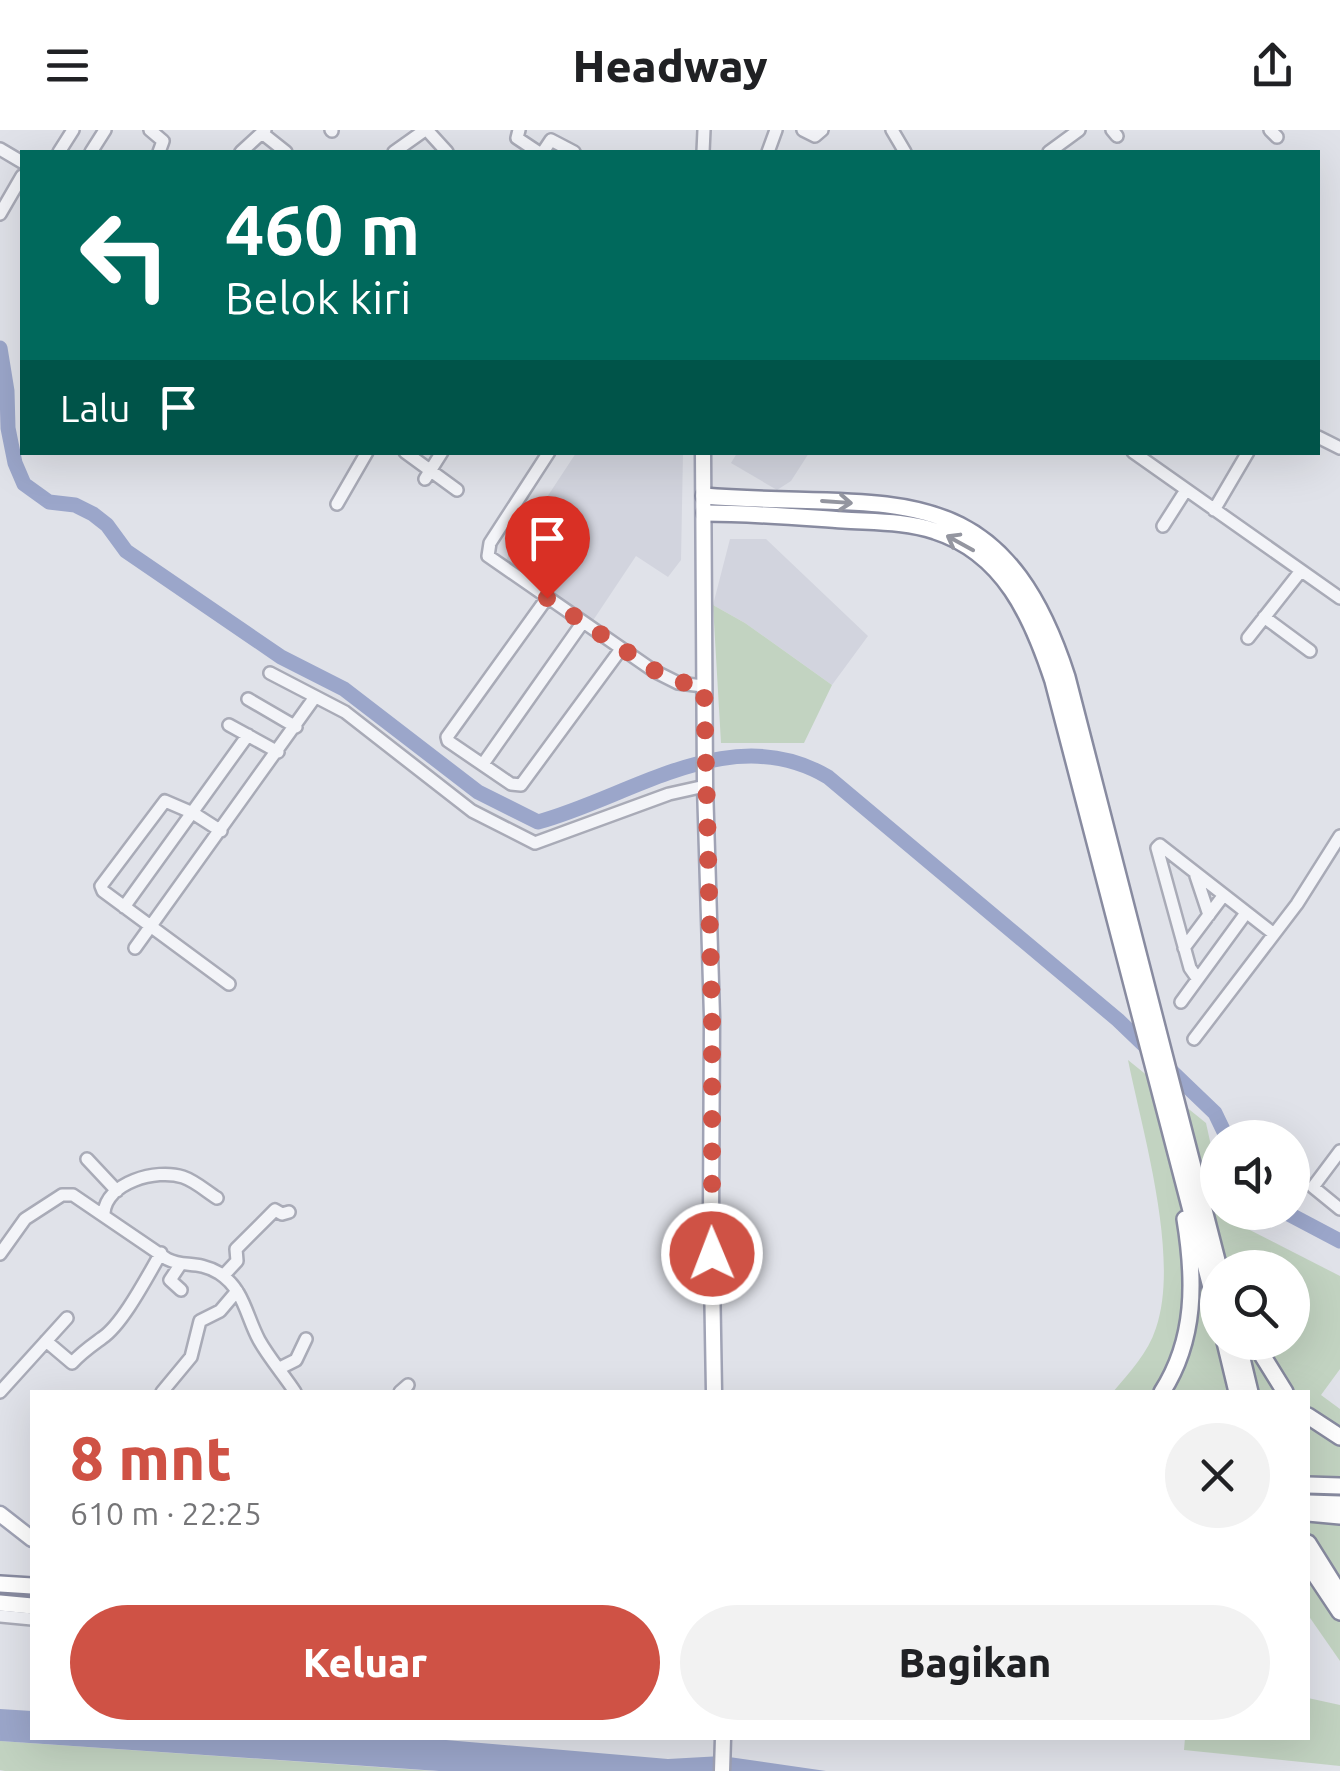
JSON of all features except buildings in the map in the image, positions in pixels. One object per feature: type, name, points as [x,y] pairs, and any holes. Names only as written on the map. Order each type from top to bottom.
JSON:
[{"type":"highway","points":[[711,504],[918,510],[958,522],[1001,552],[1032,591],[1057,644],[1201,1250]]},
{"type":"highway","points":[[1104,845],[1218,1250]]},
{"type":"highway","points":[[1163,1390],[1180,1357],[1191,1310],[1189,1248],[1170,1131]]},
{"type":"highway","points":[[1229,1360],[1237,1390]]},
{"type":"highway","points":[[1242,1360],[1250,1390]]},
{"type":"highway","points":[[1265,1360],[1284,1390]]},
{"type":"highway","points":[[1310,1417],[1340,1437]]},
{"type":"highway","points":[[1310,1485],[1340,1486]]},
{"type":"highway","points":[[1310,1503],[1340,1504]]},
{"type":"highway","points":[[1310,1513],[1340,1516]]},
{"type":"highway","points":[[1310,1546],[1340,1594]]},
{"type":"highway","points":[[1310,1567],[1340,1612]]},
{"type":"highway","points":[[0,1584],[30,1586]]},
{"type":"highway","points":[[0,1603],[30,1606]]},
{"type":"main road","points":[[705,455],[711,504],[704,578],[704,686],[712,1018],[714,1390]]},
{"type":"main road","points":[[0,1514],[30,1537]]},
{"type":"street","points":[[150,130],[164,141],[160,150]]},
{"type":"street","points":[[397,150],[426,130],[445,150]]},
{"type":"street","points":[[519,130],[517,138],[537,150]]},
{"type":"street","points":[[804,130],[816,136],[822,130]]},
{"type":"street","points":[[1059,135],[1079,130]]},
{"type":"street","points":[[257,133],[283,150]]},
{"type":"street","points":[[542,150],[551,140],[570,150]]},
{"type":"street","points":[[0,214],[20,179]]},
{"type":"street","points":[[338,504],[365,455]]},
{"type":"street","points":[[408,455],[428,474],[458,490]]},
{"type":"street","points":[[428,474],[440,455]]},
{"type":"street","points":[[548,455],[487,553],[669,680],[704,686]]},
{"type":"street","points":[[1137,455],[1340,598]]},
{"type":"street","points":[[1214,510],[1246,455]]},
{"type":"street","points":[[1163,526],[1186,490]]},
{"type":"street","points":[[1248,638],[1300,572]]},
{"type":"street","points":[[547,598],[447,737],[511,784],[522,786],[621,649]]},
{"type":"street","points":[[1264,617],[1310,650]]},
{"type":"street","points":[[483,764],[584,622]]},
{"type":"street","points":[[270,673],[345,712],[472,812],[535,843],[705,782]]},
{"type":"street","points":[[135,948],[316,697]]},
{"type":"street","points":[[248,699],[296,727]]},
{"type":"street","points":[[228,725],[278,752]]},
{"type":"street","points":[[124,907],[248,735]]},
{"type":"street","points":[[221,831],[165,801],[101,886],[229,984]]},
{"type":"street","points":[[1194,1039],[1274,934],[1340,836]]},
{"type":"street","points":[[1196,978],[1184,948],[1158,846],[1274,934]]},
{"type":"street","points":[[1196,874],[1209,915]]},
{"type":"street","points":[[1184,948],[1223,896]]},
{"type":"street","points":[[1181,1002],[1246,913]]},
{"type":"street","points":[[1340,1151],[1313,1188],[1340,1209]]},
{"type":"street","points":[[87,1159],[117,1191]]},
{"type":"street","points":[[104,1214],[108,1196],[145,1177],[169,1174],[186,1178],[217,1198]]},
{"type":"street","points":[[0,1254],[25,1220],[62,1195],[73,1195],[180,1265],[196,1262],[223,1276],[238,1291],[258,1337],[294,1390]]},
{"type":"street","points":[[223,1276],[238,1259],[236,1249],[275,1210],[289,1212]]},
{"type":"street","points":[[46,1342],[72,1363],[91,1343],[104,1337],[139,1291],[161,1253]]},
{"type":"street","points":[[180,1265],[170,1280],[181,1290]]},
{"type":"street","points":[[170,1390],[194,1350],[200,1321],[212,1316],[238,1291]]},
{"type":"street","points":[[0,1392],[67,1318]]},
{"type":"street","points":[[280,1368],[296,1360],[306,1339]]},
{"type":"street","points":[[0,1616],[30,1619]]},
{"type":"shaded area","points":[[575,455],[683,455],[681,560],[668,577],[636,556],[592,622],[503,564]]},
{"type":"shaded area","points":[[735,455],[808,455],[791,481],[777,490],[731,463]]},
{"type":"shaded area","points":[[730,539],[766,539],[868,636],[832,685],[713,605]]},
{"type":"green space","points":[[713,605],[832,685],[804,743],[721,743]]},
{"type":"green space","points":[[1128,1060],[1202,1120],[1200,1230],[1250,1230],[1289,1250],[1200,1250],[1200,1360],[1310,1360],[1310,1261],[1340,1276],[1340,1369],[1321,1395],[1340,1409],[1340,1661],[1310,1618],[1310,1390],[1115,1390],[1138,1362],[1156,1328],[1164,1267],[1157,1195]]},
{"type":"green space","points":[[1310,1698],[1340,1705],[1340,1766],[1184,1750],[1185,1740],[1310,1740]]},
{"type":"green space","points":[[0,1741],[434,1771],[5,1771],[0,1770]]},
{"type":"water","points":[[0,1709],[30,1711],[30,1740],[446,1740],[668,1759],[722,1756],[826,1771],[439,1771],[0,1741]]},
{"type":"waterway","points":[[0,348],[8,428],[24,484],[49,502],[75,505],[93,514],[107,525],[126,551],[281,657],[344,689],[478,792],[538,822],[681,768],[718,759],[755,756],[792,761],[828,777],[1118,1020],[1218,1120]]},
{"type":"waterway","points":[[1310,1225],[1340,1241]]},
{"type":"route","points":[[547,598],[669,680],[704,686],[712,1018],[712,1254]]}]
